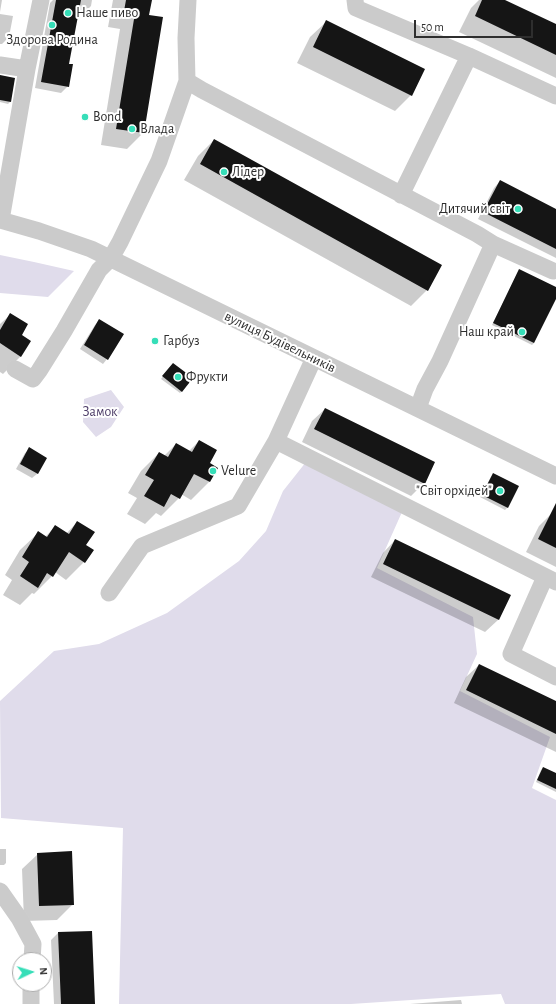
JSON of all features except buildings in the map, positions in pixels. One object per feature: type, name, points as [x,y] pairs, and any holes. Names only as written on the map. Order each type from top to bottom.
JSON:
[{"type":"street","points":[[0,220],[41,0]]},
{"type":"street","points":[[15,369],[32,379],[39,371],[99,270],[111,258],[159,161],[187,80],[186,38],[188,0]]},
{"type":"street","points":[[355,0],[356,8],[469,56],[556,96]]},
{"type":"street","points":[[401,195],[469,56]]},
{"type":"street","points":[[0,65],[27,69]]},
{"type":"street","points":[[187,80],[202,90],[477,234],[493,244],[553,271]]},
{"type":"street","name":"вулиця Будівельників","points":[[0,220],[69,241],[111,258],[556,476]]},
{"type":"street","points":[[418,408],[493,244]]},
{"type":"street","points":[[109,593],[142,546],[238,506],[276,441],[314,358]]},
{"type":"street","points":[[276,441],[551,580],[511,654],[556,677]]},
{"type":"street","points":[[0,891],[19,918],[33,944],[32,952]]},
{"type":"street","points":[[31,992],[31,1004]]},
{"type":"green space","points":[[0,255],[74,271],[48,297],[0,293]]},
{"type":"green space","name":"Замок","points":[[111,390],[124,407],[111,427],[96,437],[83,422],[84,399]]},
{"type":"green space","points":[[306,462],[402,512],[377,568],[473,617],[477,654],[460,691],[550,737],[532,788],[556,800],[556,1004],[505,1004],[501,994],[351,1004],[119,1004],[123,828],[1,818],[0,701],[54,651],[99,644],[167,613],[239,561],[266,531],[283,491]]},
{"type":"place","name":"Наше пиво","points":[[68,13]]},
{"type":"place","name":"Здорова Родина","points":[[52,25]]},
{"type":"place","name":"Bond","points":[[85,117]]},
{"type":"place","name":"Влада","points":[[132,129]]},
{"type":"place","name":"Лідер","points":[[224,172]]},
{"type":"place","name":"Дитячий світ","points":[[518,209]]},
{"type":"place","name":"Наш край","points":[[522,332]]},
{"type":"place","name":"Гарбуз","points":[[155,341]]},
{"type":"place","name":"Фрукти","points":[[178,377]]},
{"type":"place","name":"Velure","points":[[213,471]]},
{"type":"place","name":"\"Світ орхідей\"","points":[[500,491]]}]
